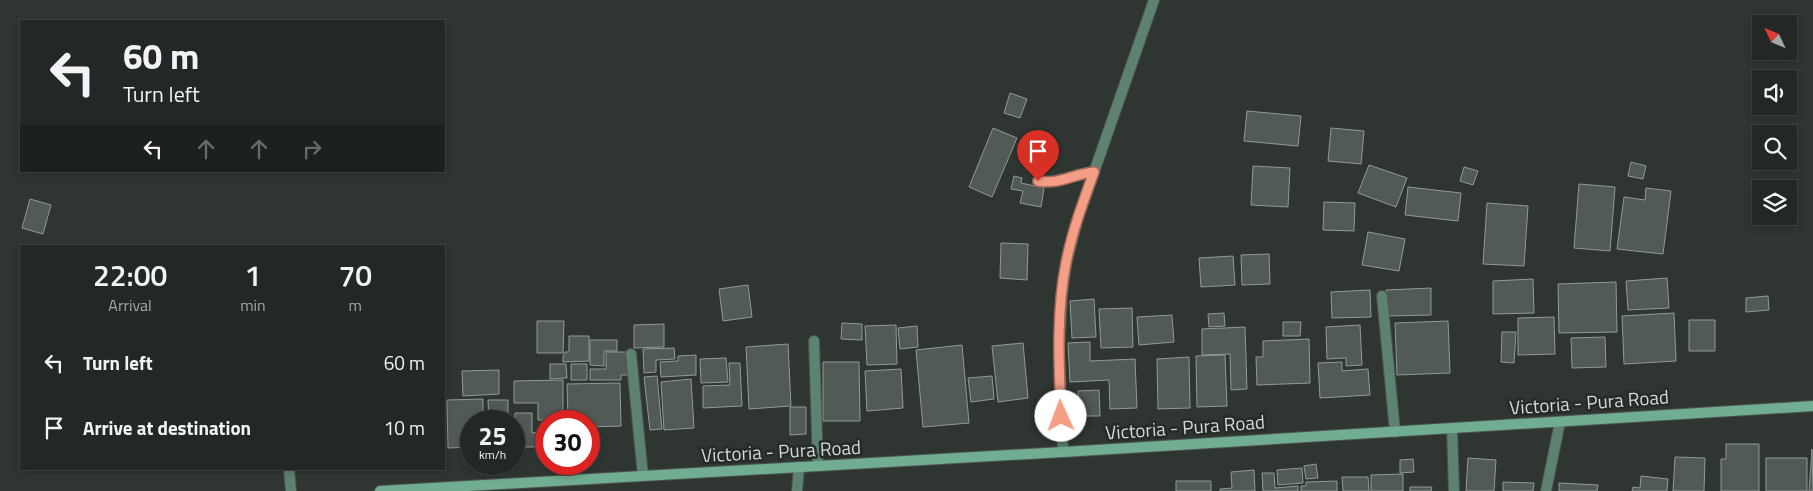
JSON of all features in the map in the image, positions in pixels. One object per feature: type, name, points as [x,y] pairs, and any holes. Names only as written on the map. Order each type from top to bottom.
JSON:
[{"type":"main road","name":"Victoria - Pura Road","points":[[380,491],[470,488],[1813,406]]},
{"type":"street","points":[[1063,452],[1059,350],[1062,294],[1066,264],[1077,221],[1154,0]]},
{"type":"street","points":[[1038,181],[1049,183],[1080,173],[1094,172]]},
{"type":"street","points":[[1382,296],[1395,432]]},
{"type":"street","points":[[814,341],[818,466]]},
{"type":"street","points":[[631,354],[643,476]]},
{"type":"street","points":[[1546,491],[1560,422]]},
{"type":"street","points":[[1452,428],[1454,491]]},
{"type":"street","points":[[797,491],[799,467]]},
{"type":"street","points":[[289,470],[291,491]]},
{"type":"building","points":[[1010,93],[1027,99],[1020,118],[1004,113]]},
{"type":"building","points":[[1247,111],[1301,116],[1298,146],[1244,141]]},
{"type":"building","points":[[993,128],[1017,138],[992,197],[969,187]]},
{"type":"building","points":[[1331,128],[1364,131],[1361,164],[1328,161]]},
{"type":"building","points":[[1631,162],[1646,166],[1643,179],[1628,176]]},
{"type":"building","points":[[1369,165],[1407,178],[1396,207],[1358,193]]},
{"type":"building","points":[[1253,166],[1290,168],[1288,207],[1251,205]]},
{"type":"building","points":[[1464,167],[1478,171],[1473,185],[1460,181]]},
{"type":"building","points":[[1014,176],[1022,178],[1021,183],[1044,188],[1041,207],[1020,203],[1023,191],[1011,189]]},
{"type":"building","points":[[1579,184],[1615,187],[1610,251],[1574,248]]},
{"type":"building","points":[[1408,187],[1461,193],[1458,221],[1405,215]]},
{"type":"building","points":[[1646,188],[1671,191],[1663,254],[1617,249],[1624,197],[1645,200]]},
{"type":"building","points":[[30,199],[51,205],[43,234],[22,228]]},
{"type":"building","points":[[1324,202],[1355,203],[1354,231],[1323,230]]},
{"type":"building","points":[[1487,203],[1528,206],[1524,266],[1483,264]]},
{"type":"building","points":[[1368,232],[1405,239],[1399,271],[1362,265]]},
{"type":"building","points":[[1001,243],[1028,244],[1027,280],[1000,278]]},
{"type":"building","points":[[1269,254],[1270,284],[1242,285],[1241,255]]},
{"type":"building","points":[[1233,256],[1235,285],[1201,287],[1199,258]]},
{"type":"building","points":[[1667,278],[1669,308],[1628,310],[1626,281]]},
{"type":"building","points":[[1533,279],[1534,313],[1493,314],[1493,281]]},
{"type":"building","points":[[1616,282],[1617,332],[1559,333],[1558,284]]},
{"type":"building","points":[[748,285],[752,317],[723,321],[719,289]]},
{"type":"building","points":[[1431,288],[1431,315],[1387,316],[1386,290]]},
{"type":"building","points":[[1370,290],[1371,317],[1332,318],[1331,292]]},
{"type":"building","points":[[1768,296],[1769,310],[1746,312],[1746,298]]},
{"type":"building","points":[[1094,299],[1096,337],[1072,338],[1070,301]]},
{"type":"building","points":[[1132,308],[1133,347],[1101,348],[1099,309]]},
{"type":"building","points":[[1224,313],[1225,326],[1209,327],[1208,314]]},
{"type":"building","points":[[1674,313],[1676,361],[1624,364],[1622,316]]},
{"type":"building","points":[[1172,315],[1174,342],[1139,345],[1137,317]]},
{"type":"building","points":[[1554,317],[1555,354],[1518,355],[1518,318]]},
{"type":"building","points":[[1689,320],[1715,320],[1715,351],[1689,351]]},
{"type":"building","points":[[537,321],[564,321],[563,353],[537,353]]},
{"type":"building","points":[[1448,321],[1450,373],[1397,375],[1395,323]]},
{"type":"building","points":[[1283,322],[1301,322],[1300,336],[1283,336]]},
{"type":"building","points":[[842,323],[862,324],[862,340],[841,339]]},
{"type":"building","points":[[664,324],[664,347],[634,348],[634,325]]},
{"type":"building","points":[[896,325],[897,364],[867,365],[865,326]]},
{"type":"building","points":[[1360,325],[1362,365],[1346,366],[1346,358],[1327,359],[1326,327]]},
{"type":"building","points":[[917,326],[918,347],[900,349],[898,328]]},
{"type":"building","points":[[1245,327],[1247,389],[1231,390],[1230,354],[1202,355],[1202,329]]},
{"type":"building","points":[[1502,332],[1516,332],[1514,363],[1501,362]]},
{"type":"building","points":[[569,336],[589,336],[589,361],[563,362],[565,352],[569,352]]},
{"type":"building","points":[[1605,337],[1606,367],[1572,368],[1571,338]]},
{"type":"building","points":[[1309,339],[1310,383],[1257,385],[1256,357],[1263,357],[1263,341]]},
{"type":"building","points":[[590,340],[617,340],[617,351],[604,351],[604,366],[590,365]]},
{"type":"building","points":[[1090,342],[1090,361],[1135,359],[1137,408],[1110,409],[1109,380],[1070,382],[1068,343]]},
{"type":"building","points":[[1023,343],[1028,398],[998,402],[992,346]]},
{"type":"building","points":[[788,344],[791,406],[749,409],[746,347]]},
{"type":"building","points":[[962,345],[969,423],[923,427],[916,350]]},
{"type":"building","points":[[674,348],[675,359],[656,360],[656,372],[644,373],[643,349]]},
{"type":"building","points":[[606,352],[629,352],[629,375],[621,375],[621,380],[590,380],[590,369],[606,369]]},
{"type":"building","points":[[696,355],[696,375],[661,377],[660,362],[678,361],[678,356]]},
{"type":"building","points":[[1225,355],[1227,406],[1197,407],[1196,356]]},
{"type":"building","points":[[1189,357],[1190,408],[1158,409],[1157,359]]},
{"type":"building","points":[[726,358],[728,382],[701,383],[700,359]]},
{"type":"building","points":[[823,362],[859,362],[860,421],[823,421]]},
{"type":"building","points":[[1342,362],[1342,371],[1368,369],[1370,395],[1320,398],[1318,363]]},
{"type":"building","points":[[729,363],[740,363],[742,406],[703,408],[703,386],[730,385]]},
{"type":"building","points":[[550,364],[566,364],[567,378],[550,379]]},
{"type":"building","points":[[571,364],[587,364],[587,380],[571,380]]},
{"type":"building","points":[[901,369],[903,408],[867,411],[865,371]]},
{"type":"building","points":[[499,370],[499,394],[463,396],[462,371]]},
{"type":"building","points":[[657,376],[662,429],[650,430],[644,377]]},
{"type":"building","points":[[992,376],[994,399],[971,402],[968,378]]},
{"type":"building","points":[[691,379],[694,428],[664,430],[661,382]]},
{"type":"building","points":[[563,380],[563,410],[538,410],[538,403],[514,403],[514,381]]},
{"type":"building","points":[[620,383],[621,426],[600,427],[600,410],[568,410],[567,384]]},
{"type":"building","points":[[1099,390],[1100,416],[1079,416],[1078,391]]},
{"type":"building","points":[[483,399],[483,410],[460,410],[460,447],[448,448],[447,400]]},
{"type":"building","points":[[488,400],[508,400],[508,410],[488,410]]},
{"type":"building","points":[[790,407],[806,407],[806,434],[790,435]]},
{"type":"building","points":[[525,413],[532,413],[532,433],[535,433],[535,447],[525,447]]},
{"type":"building","points":[[1726,444],[1759,444],[1759,491],[1721,491],[1721,459],[1726,459]]},
{"type":"building","points":[[1812,449],[1813,491],[1809,491]]},
{"type":"building","points":[[1675,457],[1705,458],[1704,491],[1673,491]]},
{"type":"building","points":[[1468,458],[1496,460],[1494,491],[1466,491]]},
{"type":"building","points":[[1766,458],[1807,458],[1807,491],[1766,491]]},
{"type":"building","points":[[1413,459],[1414,472],[1400,473],[1400,460]]},
{"type":"building","points":[[1316,464],[1318,478],[1306,479],[1304,466]]},
{"type":"building","points":[[1302,468],[1303,483],[1278,485],[1277,470]]},
{"type":"building","points":[[1254,470],[1255,491],[1220,491],[1220,489],[1232,488],[1231,472]]},
{"type":"building","points":[[1262,473],[1274,473],[1275,488],[1298,486],[1298,491],[1263,491]]},
{"type":"building","points":[[1403,474],[1403,491],[1371,491],[1371,475]]},
{"type":"building","points":[[1641,476],[1668,479],[1667,491],[1632,491],[1633,487],[1640,488]]},
{"type":"building","points":[[1342,477],[1368,477],[1369,491],[1343,491]]},
{"type":"building","points":[[1176,481],[1211,481],[1211,491],[1176,491]]},
{"type":"building","points":[[1337,481],[1337,491],[1301,491],[1301,486],[1306,486],[1306,482]]},
{"type":"building","points":[[1503,482],[1534,483],[1533,491],[1503,491]]},
{"type":"building","points":[[1559,483],[1598,485],[1597,491],[1559,491]]},
{"type":"building","points":[[1410,487],[1432,487],[1431,491],[1410,491]]},
{"type":"route","points":[[1038,181],[1049,183],[1080,173],[1094,172],[1077,221],[1066,264],[1062,294],[1059,350],[1061,416]]}]
